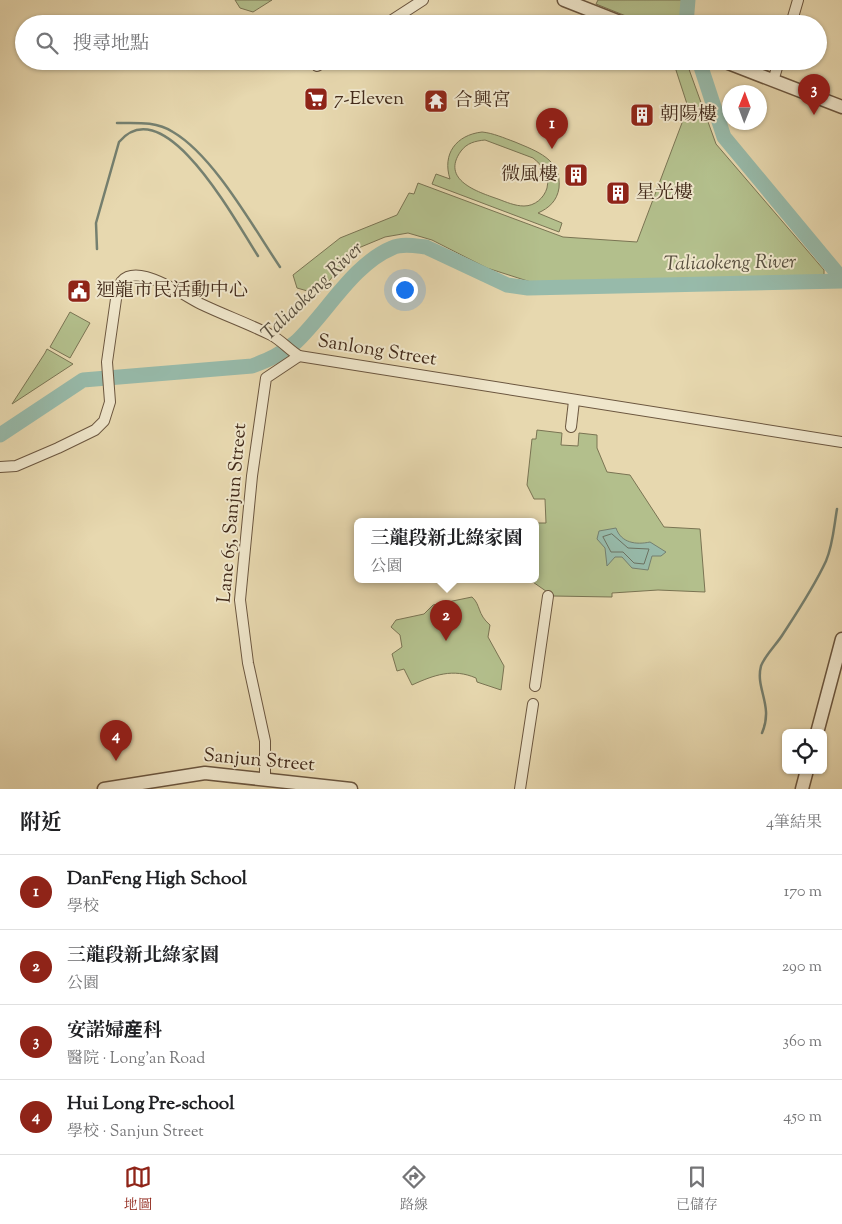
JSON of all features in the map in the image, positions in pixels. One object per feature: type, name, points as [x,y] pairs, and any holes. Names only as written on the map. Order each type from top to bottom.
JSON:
[{"type":"street","points":[[564,0],[602,15]]},
{"type":"street","points":[[793,15],[798,0]]},
{"type":"street","points":[[399,15],[420,1]]},
{"type":"street","points":[[747,70],[842,108]]},
{"type":"street","points":[[773,80],[776,70]]},
{"type":"street","name":"Sanlong Street","points":[[0,467],[16,466],[95,430],[108,412],[110,386],[107,362],[118,284],[133,276],[163,282],[199,303],[273,336],[296,355],[574,401],[842,442]]},
{"type":"street","name":"Lane 65, Sanjun Street","points":[[265,778],[265,741],[242,624],[241,580],[252,476],[266,378],[296,355]]},
{"type":"street","points":[[571,427],[574,401]]},
{"type":"street","points":[[535,686],[548,596]]},
{"type":"street","points":[[818,729],[842,639]]},
{"type":"street","points":[[520,789],[533,704]]},
{"type":"street","name":"Sanjun Street","points":[[104,789],[205,773],[265,778],[351,789]]},
{"type":"street","points":[[802,789],[806,774]]},
{"type":"green space","points":[[235,0],[272,0],[253,12],[240,8]]},
{"type":"green space","points":[[598,0],[683,0],[682,15],[624,15],[596,4]]},
{"type":"green space","points":[[676,70],[689,70],[716,144],[824,270],[824,275],[817,277],[537,284],[487,268],[432,240],[408,233],[385,237],[356,249],[318,294],[297,288],[293,275],[340,238],[397,215],[409,193],[414,194],[418,183],[563,237],[637,242],[688,107]]},
{"type":"green space","points":[[482,132],[503,137],[539,153],[552,163],[559,178],[558,193],[552,204],[538,213],[562,223],[559,232],[432,184],[436,174],[450,179],[448,162],[453,147],[465,137]],"holes":[[[481,140],[533,158],[545,171],[548,183],[546,192],[541,198],[528,206],[511,204],[481,193],[464,183],[458,177],[455,170],[456,161],[463,148]]]},
{"type":"green space","points":[[70,312],[90,323],[70,358],[50,347]]},
{"type":"green space","points":[[47,349],[73,364],[12,404],[45,353]]},
{"type":"green space","points":[[537,430],[562,433],[561,445],[578,446],[579,433],[597,435],[597,448],[607,472],[630,475],[664,527],[700,529],[705,592],[658,590],[612,593],[612,597],[553,596],[534,583],[539,583],[539,523],[546,523],[545,499],[534,499],[527,485],[532,439],[536,439]]},
{"type":"green space","points":[[472,597],[483,617],[490,625],[488,637],[504,666],[501,690],[477,682],[476,678],[459,673],[428,678],[412,685],[404,669],[397,671],[392,654],[402,647],[400,635],[391,627],[396,620],[424,614],[433,605]]},
{"type":"water","points":[[616,528],[625,540],[634,543],[650,542],[666,552],[661,556],[652,556],[648,570],[632,568],[622,557],[615,557],[607,566],[605,548],[597,539],[599,531]]},
{"type":"waterway","points":[[687,15],[688,0]]},
{"type":"waterway","points":[[702,70],[724,137],[842,279]]},
{"type":"waterway","points":[[117,123],[146,123],[160,126],[173,132],[188,143],[232,193],[280,267]]},
{"type":"waterway","points":[[97,249],[96,223],[119,142],[137,130],[157,132],[178,146],[198,167],[217,192],[258,256]]},
{"type":"waterway","name":"Taliaokeng River","points":[[0,435],[83,380],[252,366],[269,359],[296,342],[352,277],[378,255],[400,246],[426,247],[507,285],[528,288],[842,281]]},
{"type":"waterway","points":[[762,733],[766,714],[760,682],[761,666],[806,599],[826,561],[832,542],[837,509]]},
{"type":"place","name":"7-Eleven","points":[[316,99]]},
{"type":"place","name":"合興宮","points":[[436,101]]},
{"type":"place","name":"朝陽樓","points":[[642,115]]},
{"type":"place","name":"安諾婦産科","points":[[814,115]]},
{"type":"place","name":"DanFeng High School","points":[[552,149]]},
{"type":"place","name":"微風樓","points":[[576,175]]},
{"type":"place","name":"星光樓","points":[[618,193]]},
{"type":"place","name":"迴龍市民活動中心","points":[[79,291]]},
{"type":"place","name":"三龍段新北綠家園","points":[[446,641]]},
{"type":"place","name":"Hui Long Pre-school","points":[[116,761]]}]
